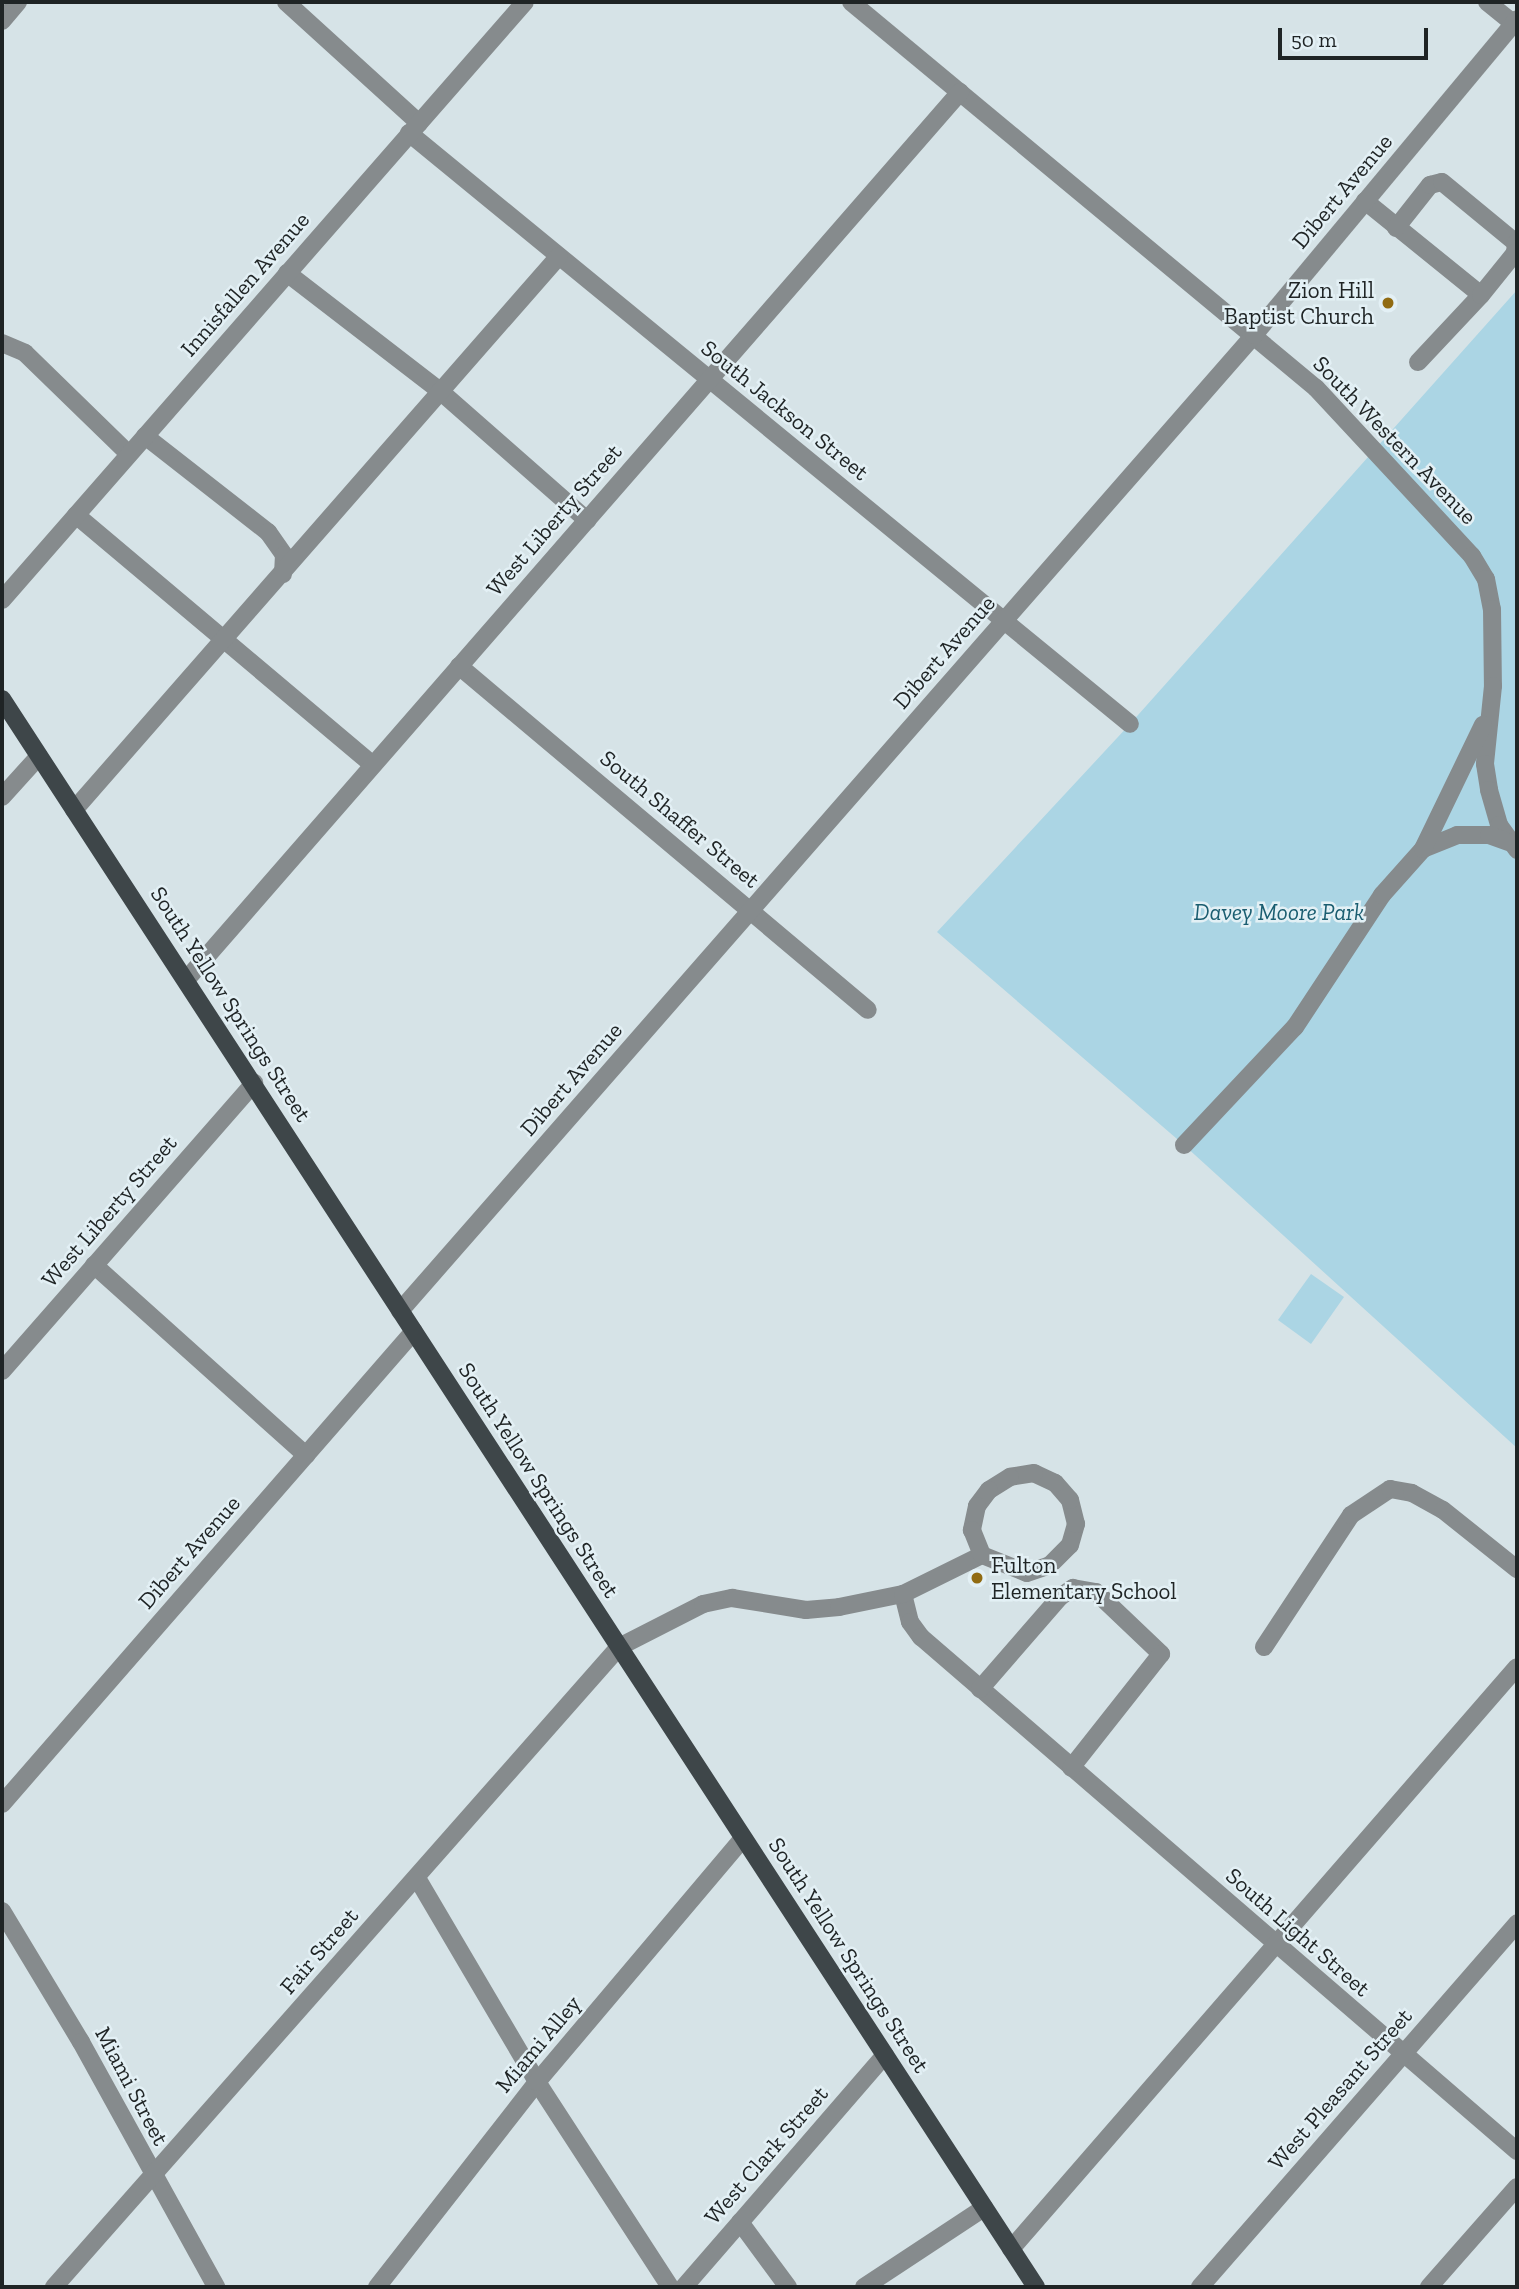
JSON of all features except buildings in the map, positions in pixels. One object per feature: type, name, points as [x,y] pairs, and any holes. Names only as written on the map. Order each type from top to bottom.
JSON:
[{"type":"main road","name":"South Yellow Springs Street","points":[[2,699],[1036,2287]]},
{"type":"street","points":[[2,20],[18,2]]},
{"type":"street","name":"South Jackson Street","points":[[286,2],[414,128],[559,256],[1130,724]]},
{"type":"street","name":"Innisfallen Avenue","points":[[2,600],[525,2]]},
{"type":"street","name":"South Western Avenue","points":[[851,2],[1316,388],[1472,556],[1486,579],[1492,609],[1490,709],[1485,764],[1489,790],[1513,846]]},
{"type":"street","points":[[1487,2],[1515,21]]},
{"type":"street","name":"Dibert Avenue","points":[[400,1311],[1254,335],[1515,21]]},
{"type":"street","name":"West Liberty Street","points":[[186,980],[960,92]]},
{"type":"street","points":[[1396,228],[1430,185],[1442,182],[1516,243],[1516,253],[1481,296],[1418,362]]},
{"type":"street","points":[[1365,201],[1481,296]]},
{"type":"street","points":[[74,810],[227,639],[559,256]]},
{"type":"street","points":[[287,273],[440,391],[587,520]]},
{"type":"street","points":[[2,343],[25,353],[129,454]]},
{"type":"street","points":[[145,436],[278,543],[283,574]]},
{"type":"street","points":[[76,515],[227,639],[373,765]]},
{"type":"street","name":"South Shaffer Street","points":[[459,666],[868,1010]]},
{"type":"street","points":[[1184,1145],[1295,1027],[1382,895],[1423,849],[1490,709]]},
{"type":"street","points":[[2,797],[39,756]]},
{"type":"street","points":[[1423,849],[1457,835],[1489,835],[1513,846]]},
{"type":"street","name":"West Liberty Street","points":[[2,1371],[254,1083]]},
{"type":"street","points":[[94,1265],[306,1455]]},
{"type":"street","name":"Dibert Avenue","points":[[2,1804],[414,1331]]},
{"type":"street","points":[[619,1647],[703,1604],[732,1598],[806,1611],[903,1594],[982,1555],[1027,1573],[1051,1564],[1070,1545],[1076,1524],[1070,1500],[1055,1483],[1034,1473],[1010,1477],[989,1490],[977,1506],[972,1530],[982,1555]]},
{"type":"street","points":[[1264,1647],[1351,1515],[1369,1500],[1390,1489],[1412,1493],[1443,1510],[1517,1569]]},
{"type":"street","points":[[980,1689],[1060,1597],[1073,1588],[1096,1592],[1161,1654],[1071,1768]]},
{"type":"street","name":"South Light Street","points":[[903,1594],[910,1622],[921,1637],[1517,2151]]},
{"type":"street","name":"Fair Street","points":[[54,2287],[619,1647]]},
{"type":"street","points":[[1011,2249],[1273,1943],[1517,1667]]},
{"type":"street","name":"Miami Alley","points":[[377,2287],[537,2082],[743,1838]]},
{"type":"street","points":[[416,1878],[537,2082],[670,2287]]},
{"type":"street","name":"Miami Street","points":[[2,1911],[81,2042],[216,2287]]},
{"type":"street","name":"West Pleasant Street","points":[[1200,2287],[1517,1923]]},
{"type":"street","name":"West Clark Street","points":[[684,2287],[885,2055]]},
{"type":"street","points":[[1429,2287],[1517,2187]]},
{"type":"street","points":[[864,2287],[984,2208]]},
{"type":"street","points":[[740,2222],[788,2287]]},
{"type":"green space","name":"Davey Moore Park","points":[[1517,290],[1517,1448],[1184,1145],[937,932],[1130,724]]},
{"type":"green space","points":[[1311,1274],[1344,1297],[1311,1344],[1278,1320]]},
{"type":"place","name":"Zion Hill Baptist Church","points":[[1388,303]]},
{"type":"place","name":"Fulton Elementary School","points":[[977,1578]]}]
